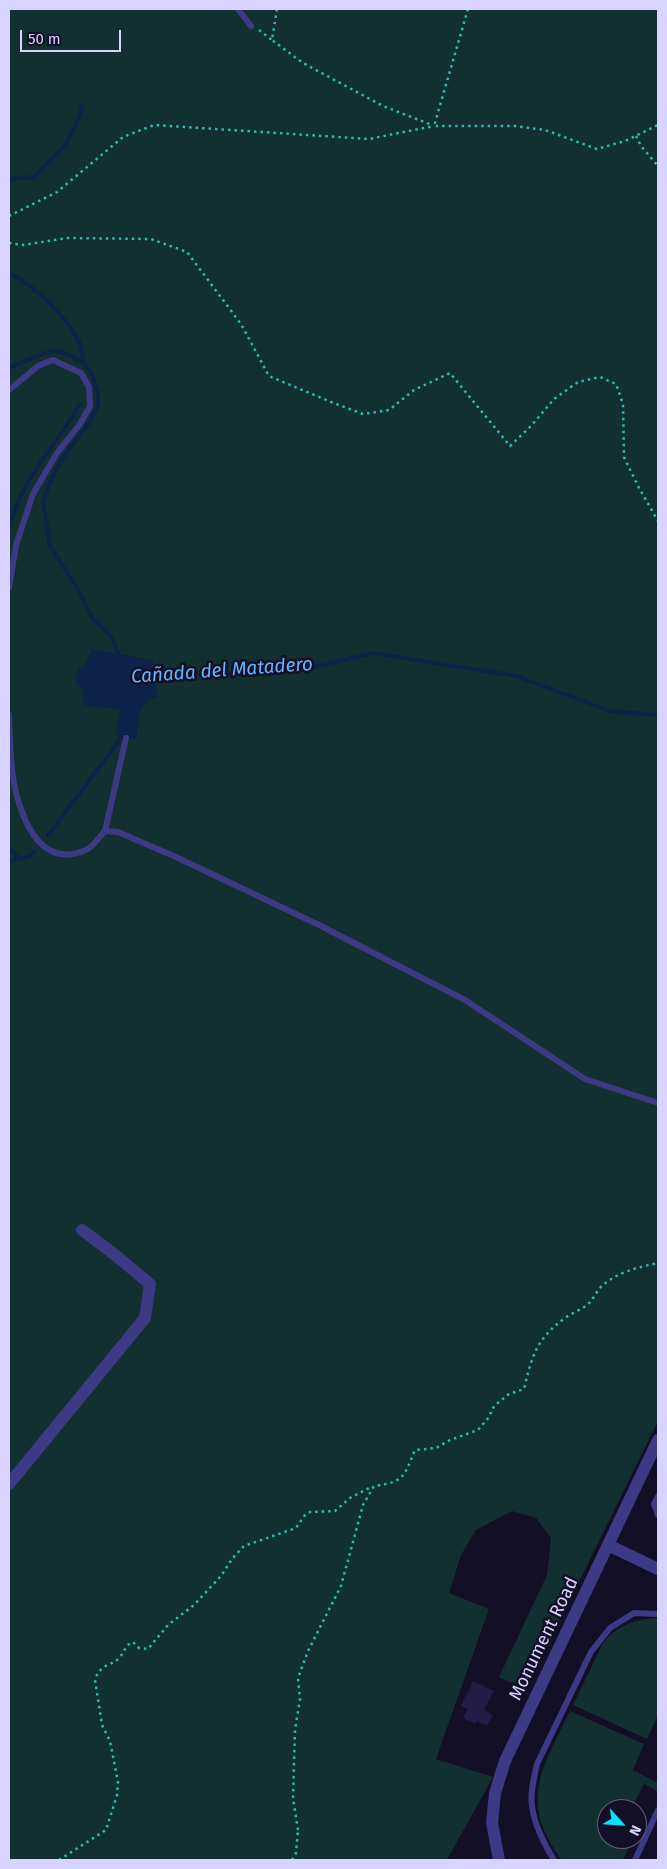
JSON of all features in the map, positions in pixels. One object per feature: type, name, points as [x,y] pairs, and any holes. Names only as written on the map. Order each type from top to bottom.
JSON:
[{"type":"street","points":[[9,1484],[145,1318],[150,1284],[82,1230]]},
{"type":"street","name":"Monument Road","points":[[499,1860],[492,1823],[495,1793],[505,1761],[658,1440]]},
{"type":"street","points":[[608,1545],[658,1569]]},
{"type":"lane","points":[[238,9],[251,26]]},
{"type":"lane","points":[[9,390],[38,366],[53,360],[81,372],[89,387],[90,406],[80,424],[57,453],[33,494],[16,545],[9,588]]},
{"type":"lane","points":[[9,715],[15,787],[29,830],[45,848],[63,856],[87,849],[105,831],[126,738]]},
{"type":"lane","points":[[105,831],[118,832],[176,857],[319,925],[465,1000],[585,1079],[658,1103]]},
{"type":"lane","points":[[658,1496],[654,1504],[658,1515]]},
{"type":"lane","points":[[554,1860],[544,1844],[532,1807],[533,1784],[537,1764],[592,1652],[610,1628],[634,1613],[658,1614]]},
{"type":"lane","points":[[635,1860],[658,1810]]},
{"type":"path","points":[[277,9],[272,40],[303,63],[382,106],[434,126]]},
{"type":"path","points":[[434,126],[468,9]]},
{"type":"path","points":[[9,216],[56,192],[123,137],[154,125],[369,139],[434,126],[515,126],[545,130],[597,149],[625,141],[658,125]]},
{"type":"path","points":[[636,136],[658,166]]},
{"type":"path","points":[[9,243],[23,245],[67,238],[151,239],[187,252],[241,324],[269,376],[363,414],[389,410],[414,390],[450,373],[510,446],[531,426],[554,399],[578,382],[600,377],[616,384],[624,404],[624,457],[658,522]]},
{"type":"path","points":[[59,1860],[106,1830],[117,1795],[118,1782],[110,1742],[102,1725],[95,1680],[105,1665],[120,1658],[128,1644],[133,1642],[139,1648],[148,1649],[168,1625],[194,1605],[221,1576],[232,1559],[244,1546],[296,1528],[305,1514],[335,1511],[350,1498],[374,1486],[390,1484],[403,1477],[415,1450],[436,1448],[450,1440],[478,1430],[489,1417],[494,1406],[510,1394],[524,1389],[533,1355],[540,1342],[564,1319],[589,1304],[602,1286],[617,1276],[640,1267],[658,1263]]},
{"type":"path","points":[[292,1860],[296,1852],[298,1830],[293,1798],[295,1730],[300,1699],[298,1678],[308,1651],[341,1586],[363,1505],[374,1486]]},
{"type":"green space","points":[[9,9],[658,9],[658,1421],[526,1690],[499,1677],[547,1575],[551,1538],[536,1518],[512,1511],[476,1530],[461,1555],[449,1593],[489,1609],[436,1759],[493,1777],[447,1860],[9,1860]]},
{"type":"green space","points":[[654,1618],[658,1619],[658,1715],[647,1739],[573,1705],[602,1645],[612,1633],[625,1625]]},
{"type":"green space","points":[[570,1711],[644,1744],[633,1770],[658,1783],[657,1791],[644,1784],[636,1799],[597,1799],[597,1849],[628,1849],[623,1860],[562,1860],[549,1839],[541,1820],[538,1802],[539,1785],[551,1750]]},
{"type":"water","points":[[92,649],[153,660],[157,697],[150,699],[139,713],[136,739],[116,736],[120,710],[84,705],[81,686],[75,684],[78,668],[83,668]]},
{"type":"building","points":[[473,1681],[494,1691],[484,1710],[493,1715],[487,1726],[477,1721],[476,1724],[463,1718],[468,1709],[461,1706]]},
{"type":"waterway","points":[[9,179],[34,177],[67,143],[82,106]]},
{"type":"waterway","points":[[12,275],[30,286],[49,303],[66,323],[79,343],[84,363]]},
{"type":"waterway","points":[[9,368],[42,354],[55,351],[68,354],[84,363],[92,375],[98,391],[98,405],[92,419],[62,459],[43,502],[50,546],[77,588],[92,618],[111,636],[120,658]]},
{"type":"waterway","points":[[9,527],[22,493],[31,477],[80,404]]},
{"type":"waterway","name":"Cañada del Matadero","points":[[151,678],[309,668],[373,653],[516,676],[610,711],[658,715]]},
{"type":"waterway","points":[[48,835],[122,737],[123,732]]},
{"type":"waterway","points":[[9,849],[20,859],[30,856],[34,852]]},
{"type":"waterway","points":[[9,862],[18,858]]}]
